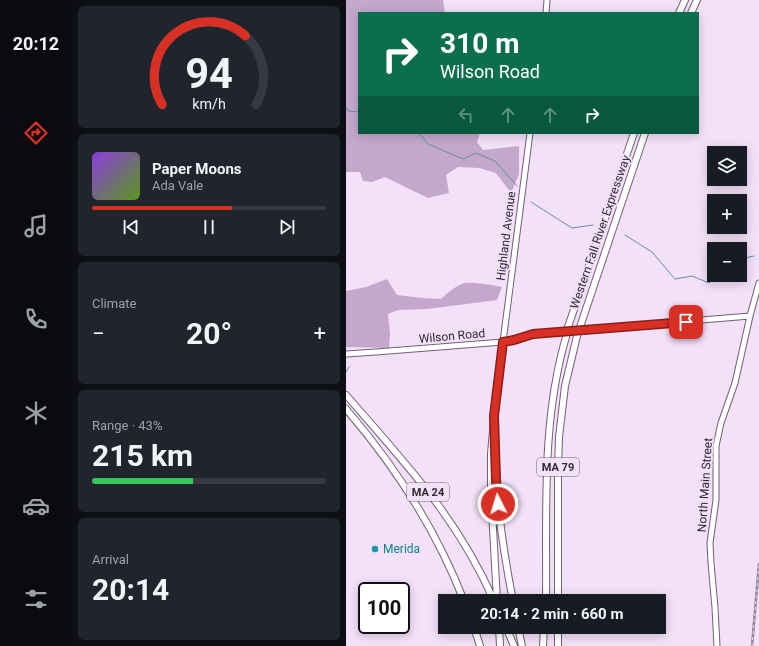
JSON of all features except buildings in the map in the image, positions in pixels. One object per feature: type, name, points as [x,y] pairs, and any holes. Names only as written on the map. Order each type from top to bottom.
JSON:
[{"type":"highway","points":[[679,12],[685,0]]},
{"type":"highway","points":[[691,12],[697,0]]},
{"type":"highway","name":"Western Fall River Expressway","points":[[546,594],[548,432],[554,387],[568,327],[634,134]]},
{"type":"highway","name":"Western Fall River Expressway","points":[[558,594],[558,462],[559,436],[564,392],[577,336],[645,134]]},
{"type":"highway","points":[[497,594],[491,479],[491,447],[503,342]]},
{"type":"highway","name":"MA 24","points":[[346,395],[417,478],[440,508],[469,552],[492,594]]},
{"type":"highway","name":"MA 24","points":[[346,409],[381,452],[410,494],[442,550],[461,594]]},
{"type":"highway","points":[[494,416],[498,504],[505,560],[512,594]]},
{"type":"highway","points":[[476,634],[480,646]]},
{"type":"highway","points":[[499,634],[500,646]]},
{"type":"highway","points":[[509,634],[514,646]]},
{"type":"highway","points":[[519,634],[522,646]]},
{"type":"highway","points":[[543,646],[544,634]]},
{"type":"highway","points":[[558,634],[558,646]]},
{"type":"main road","points":[[546,12],[548,0]]},
{"type":"main road","name":"Highland Avenue","points":[[503,342],[530,134]]},
{"type":"main road","name":"North Main Street","points":[[717,646],[710,543],[716,500],[716,446],[721,423],[735,383],[759,283]]},
{"type":"main road","name":"Wilson Road","points":[[346,354],[503,342],[533,334],[750,316]]},
{"type":"shaded area","points":[[346,0],[443,0],[445,12],[358,12],[358,134],[480,134],[477,142],[483,150],[519,146],[519,174],[511,193],[496,173],[479,168],[458,167],[446,175],[449,193],[428,198],[385,177],[372,182],[363,181],[360,172],[346,172]]},
{"type":"shaded area","points":[[387,279],[397,295],[422,298],[441,299],[456,287],[465,283],[478,283],[502,287],[497,300],[427,309],[398,310],[388,314],[390,334],[389,348],[346,347],[346,291],[366,287]]},
{"type":"waterway","points":[[346,107],[348,111],[358,112]]},
{"type":"waterway","points":[[420,134],[428,144],[463,159],[476,153],[495,161],[517,186]]},
{"type":"waterway","points":[[531,202],[572,228],[593,225]]},
{"type":"waterway","points":[[625,235],[652,252],[675,279],[692,276],[709,283],[711,282]]},
{"type":"waterway","points":[[747,258],[754,256]]},
{"type":"waterway","points":[[346,372],[349,367]]},
{"type":"railway","points":[[752,646],[759,564]]},
{"type":"place","name":"Merida","points":[[375,549]]},
{"type":"route","points":[[498,504],[494,416],[503,342],[533,334],[686,322]]}]
